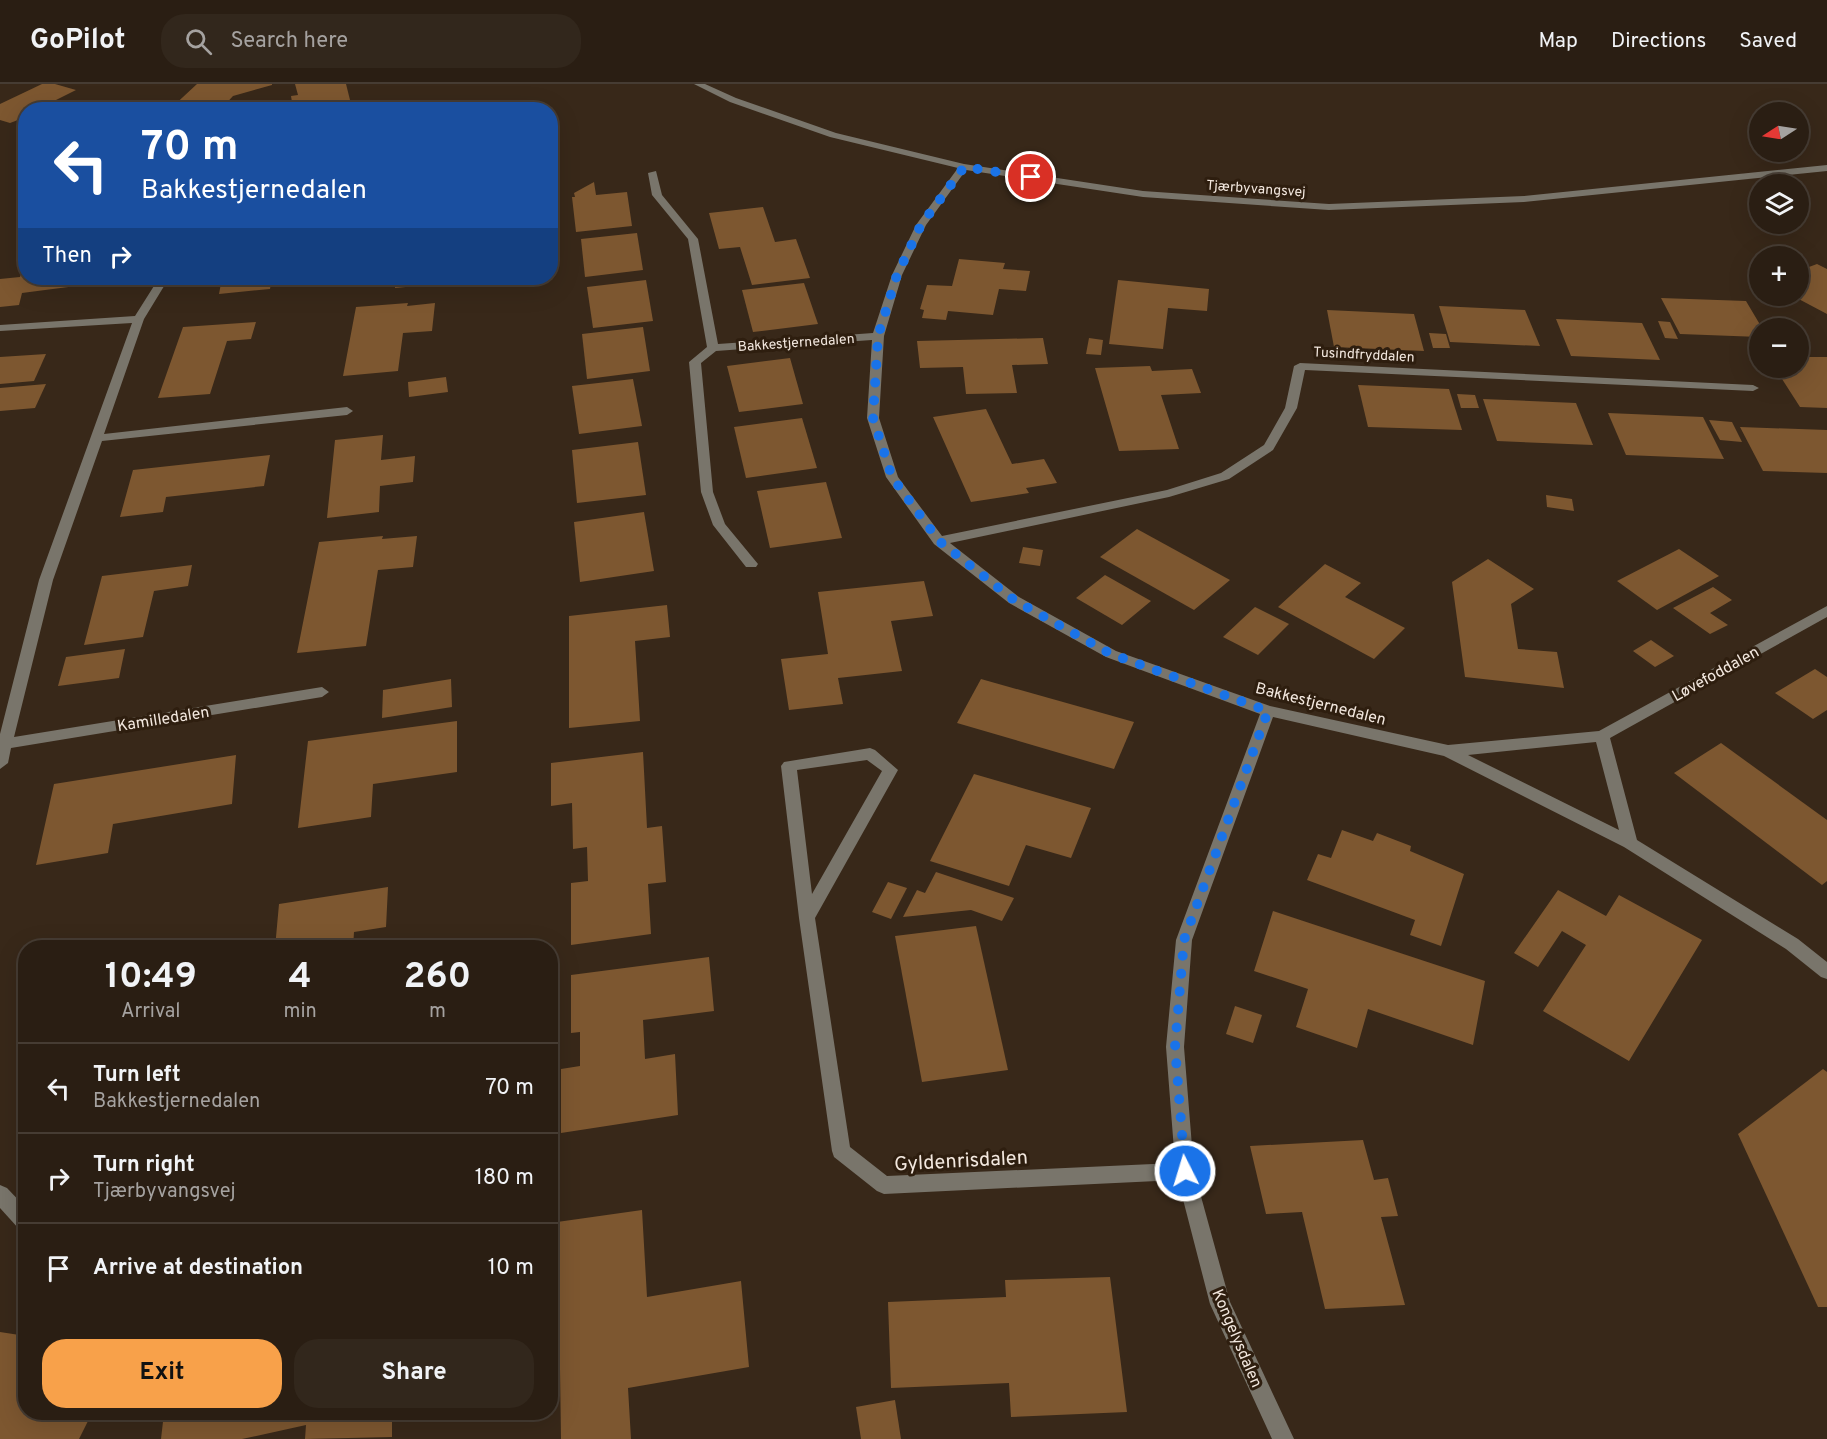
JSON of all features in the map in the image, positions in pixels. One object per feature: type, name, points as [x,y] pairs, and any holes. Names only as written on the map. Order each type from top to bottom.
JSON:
[{"type":"street","name":"Tjærbyvangsvej","points":[[698,84],[733,100],[833,135],[964,167],[1143,194],[1329,207],[1524,199],[1827,168]]},
{"type":"street","name":"Bakkestjernedalen","points":[[964,167],[921,225],[897,275],[878,336],[873,418],[892,477],[939,541],[1014,600],[1111,654],[1268,711],[1448,751],[1630,843],[1792,944],[1827,972]]},
{"type":"street","name":"Bakkestjernedalen","points":[[652,173],[657,195],[693,239],[713,348]]},
{"type":"street","points":[[0,763],[46,580],[139,319],[160,285]]},
{"type":"street","points":[[0,328],[139,319]]},
{"type":"street","name":"Bakkestjernedalen","points":[[751,564],[719,525],[707,492],[694,362],[713,348],[878,336]]},
{"type":"street","name":"Tusindfryddalen","points":[[939,541],[1169,493],[1225,476],[1269,447],[1291,408],[1300,366],[1753,388]]},
{"type":"street","points":[[97,438],[347,411]]},
{"type":"street","name":"Løvefoddalen","points":[[1448,751],[1602,736],[1827,611]]},
{"type":"street","name":"Kamilledalen","points":[[3,744],[322,692]]},
{"type":"street","name":"Kongelysdalen","points":[[1268,711],[1184,940],[1175,1047],[1185,1171],[1220,1304],[1283,1439]]},
{"type":"street","points":[[1602,736],[1630,843]]},
{"type":"street","name":"Gyldenrisdalen","points":[[807,918],[890,770],[870,754],[789,766],[807,918],[841,1151],[884,1185],[1185,1171]]},
{"type":"street","points":[[0,1194],[18,1214]]},
{"type":"building","points":[[42,84],[55,84],[76,90],[52,102],[18,102],[18,120],[10,123],[0,120],[0,104]]},
{"type":"building","points":[[197,84],[272,84],[233,96],[227,102],[178,102]]},
{"type":"building","points":[[295,84],[346,84],[350,100],[292,102],[291,96],[298,95]]},
{"type":"building","points":[[594,182],[596,195],[627,192],[632,226],[576,232],[572,197],[575,197],[574,193]]},
{"type":"building","points":[[763,207],[775,242],[796,239],[810,278],[752,285],[740,247],[719,249],[709,213]]},
{"type":"building","points":[[637,233],[643,270],[585,277],[581,239]]},
{"type":"building","points":[[959,259],[1005,263],[1003,269],[1030,271],[1026,291],[999,289],[993,315],[948,311],[946,320],[922,318],[924,310],[920,309],[927,285],[952,286]]},
{"type":"building","points":[[1817,264],[1827,269],[1827,314],[1809,304],[1809,267]]},
{"type":"building","points":[[18,277],[18,285],[76,285],[22,293],[19,305],[0,307],[0,279]]},
{"type":"building","points":[[646,280],[653,321],[593,328],[587,287]]},
{"type":"building","points":[[1118,280],[1209,289],[1207,311],[1168,308],[1163,349],[1109,344]]},
{"type":"building","points":[[804,283],[818,324],[753,332],[742,290]]},
{"type":"building","points":[[221,285],[271,285],[270,289],[219,294]]},
{"type":"building","points":[[395,285],[427,285],[395,288]]},
{"type":"building","points":[[1661,298],[1746,301],[1756,318],[1749,318],[1749,337],[1680,334]]},
{"type":"building","points":[[408,303],[407,306],[435,303],[432,331],[403,333],[398,371],[343,376],[356,307]]},
{"type":"building","points":[[1439,306],[1525,310],[1540,346],[1450,342]]},
{"type":"building","points":[[1327,310],[1414,314],[1424,351],[1334,347]]},
{"type":"building","points":[[1556,319],[1642,323],[1660,360],[1571,356]]},
{"type":"building","points":[[1658,321],[1670,322],[1678,339],[1665,338]]},
{"type":"building","points":[[256,322],[251,339],[227,341],[210,394],[158,398],[183,327]]},
{"type":"building","points":[[643,327],[650,371],[587,379],[582,334]]},
{"type":"building","points":[[1429,333],[1446,334],[1450,348],[1433,348]]},
{"type":"building","points":[[1043,338],[1048,364],[1012,365],[1017,393],[966,394],[963,367],[920,368],[917,341]]},
{"type":"building","points":[[1089,338],[1103,340],[1101,355],[1086,354]]},
{"type":"building","points":[[46,354],[34,381],[0,384],[0,357]]},
{"type":"building","points":[[1809,357],[1827,357],[1827,408],[1800,407],[1781,378],[1809,378]]},
{"type":"building","points":[[790,358],[803,404],[739,412],[727,366]]},
{"type":"building","points":[[1150,366],[1152,371],[1192,369],[1201,393],[1161,395],[1179,449],[1119,451],[1095,368]]},
{"type":"building","points":[[446,377],[448,392],[409,397],[408,382]]},
{"type":"building","points":[[633,379],[642,426],[579,434],[572,386]]},
{"type":"building","points":[[46,384],[35,408],[0,411],[0,388]]},
{"type":"building","points":[[1358,385],[1449,389],[1462,430],[1368,427]]},
{"type":"building","points":[[1457,394],[1475,395],[1479,408],[1461,408]]},
{"type":"building","points":[[1483,399],[1576,403],[1593,445],[1497,441]]},
{"type":"building","points":[[986,409],[1012,464],[1044,459],[1057,483],[1026,488],[1029,493],[971,502],[933,417]]},
{"type":"building","points":[[1608,413],[1703,417],[1724,459],[1626,455]]},
{"type":"building","points":[[802,418],[817,468],[746,478],[734,427]]},
{"type":"building","points":[[1709,420],[1732,422],[1742,442],[1720,440]]},
{"type":"building","points":[[1740,427],[1827,430],[1827,473],[1763,471]]},
{"type":"building","points":[[383,435],[381,460],[415,456],[413,482],[380,486],[379,512],[327,518],[335,440]]},
{"type":"building","points":[[638,442],[646,495],[577,503],[572,450]]},
{"type":"building","points":[[270,455],[264,486],[166,497],[163,512],[120,517],[133,470]]},
{"type":"building","points":[[826,482],[842,538],[770,548],[757,491]]},
{"type":"building","points":[[1546,495],[1572,499],[1574,511],[1547,507]]},
{"type":"building","points":[[644,512],[654,571],[580,582],[574,522]]},
{"type":"building","points":[[1137,529],[1230,580],[1194,610],[1100,557]]},
{"type":"building","points":[[383,536],[382,539],[417,536],[413,567],[378,570],[366,646],[297,653],[319,542]]},
{"type":"building","points":[[1023,547],[1043,550],[1040,566],[1019,563]]},
{"type":"building","points":[[1679,549],[1719,576],[1657,610],[1617,581]]},
{"type":"building","points":[[1488,559],[1534,589],[1511,604],[1518,649],[1557,652],[1564,688],[1465,677],[1452,582]]},
{"type":"building","points":[[1325,564],[1361,583],[1345,597],[1405,628],[1374,659],[1278,607]]},
{"type":"building","points":[[192,565],[188,586],[154,591],[143,637],[84,645],[102,576]]},
{"type":"building","points":[[1105,575],[1151,601],[1122,625],[1076,598]]},
{"type":"building","points":[[924,581],[933,616],[891,621],[902,671],[838,678],[843,704],[789,710],[781,659],[828,654],[818,592]]},
{"type":"building","points":[[1713,587],[1732,600],[1710,613],[1728,625],[1710,634],[1673,608]]},
{"type":"building","points":[[667,605],[670,637],[635,641],[640,721],[569,728],[569,616]]},
{"type":"building","points":[[1255,607],[1289,624],[1258,655],[1223,637]]},
{"type":"building","points":[[1651,640],[1674,656],[1655,667],[1633,651]]},
{"type":"building","points":[[125,649],[119,678],[58,686],[66,657]]},
{"type":"building","points":[[1815,669],[1827,677],[1827,710],[1813,719],[1775,693]]},
{"type":"building","points":[[451,679],[452,707],[382,718],[383,690]]},
{"type":"building","points":[[981,679],[1134,722],[1114,769],[957,723]]},
{"type":"building","points":[[457,721],[457,772],[373,784],[371,817],[298,828],[308,741]]},
{"type":"building","points":[[1721,743],[1827,820],[1827,881],[1822,885],[1674,773]]},
{"type":"building","points":[[643,752],[647,828],[662,826],[666,882],[648,884],[651,934],[571,945],[571,883],[588,881],[587,847],[573,849],[572,803],[551,806],[551,763]]},
{"type":"building","points":[[236,755],[232,804],[113,824],[108,853],[36,865],[54,784]]},
{"type":"building","points":[[974,774],[1091,808],[1071,858],[1026,845],[1009,886],[930,861]]},
{"type":"building","points":[[1342,830],[1373,841],[1377,833],[1411,846],[1410,851],[1464,874],[1441,946],[1410,935],[1415,920],[1307,880],[1318,854],[1331,858]]},
{"type":"building","points":[[936,872],[1014,898],[1002,921],[971,910],[903,917],[917,890],[925,893]]},
{"type":"building","points":[[888,882],[907,888],[891,919],[872,912]]},
{"type":"building","points":[[388,887],[386,927],[354,932],[354,940],[276,940],[279,904]]},
{"type":"building","points":[[1558,890],[1606,916],[1619,895],[1702,940],[1629,1061],[1543,1011],[1586,945],[1562,931],[1538,967],[1514,953]]},
{"type":"building","points":[[1273,911],[1485,981],[1473,1045],[1368,1009],[1357,1048],[1296,1027],[1308,989],[1254,971]]},
{"type":"building","points":[[976,926],[1008,1070],[922,1082],[895,936]]},
{"type":"building","points":[[709,957],[714,1011],[643,1020],[645,1059],[675,1054],[678,1115],[561,1133],[561,1069],[580,1066],[580,1032],[571,1033],[571,975]]},
{"type":"building","points":[[1235,1006],[1262,1015],[1253,1043],[1226,1034]]},
{"type":"building","points":[[1823,1069],[1827,1072],[1827,1307],[1818,1307],[1738,1134]]},
{"type":"building","points":[[1363,1140],[1374,1180],[1388,1178],[1398,1216],[1381,1217],[1405,1305],[1325,1309],[1302,1212],[1266,1214],[1250,1146]]},
{"type":"building","points":[[642,1210],[647,1297],[741,1281],[749,1367],[628,1388],[631,1439],[561,1439],[558,1222]]},
{"type":"building","points":[[1110,1277],[1127,1412],[1011,1417],[1009,1383],[891,1388],[888,1302],[1006,1297],[1005,1280]]},
{"type":"building","points":[[0,1332],[18,1335],[18,1420],[88,1420],[79,1439],[0,1439]]},
{"type":"building","points":[[895,1400],[901,1439],[861,1439],[856,1407]]},
{"type":"building","points":[[163,1420],[392,1420],[392,1437],[305,1439],[306,1425],[242,1439],[161,1439]]},
{"type":"route","points":[[1031,177],[964,167],[921,225],[897,275],[878,336],[873,418],[892,477],[939,541],[1014,600],[1111,654],[1268,711],[1184,940],[1175,1047],[1185,1171]]}]
